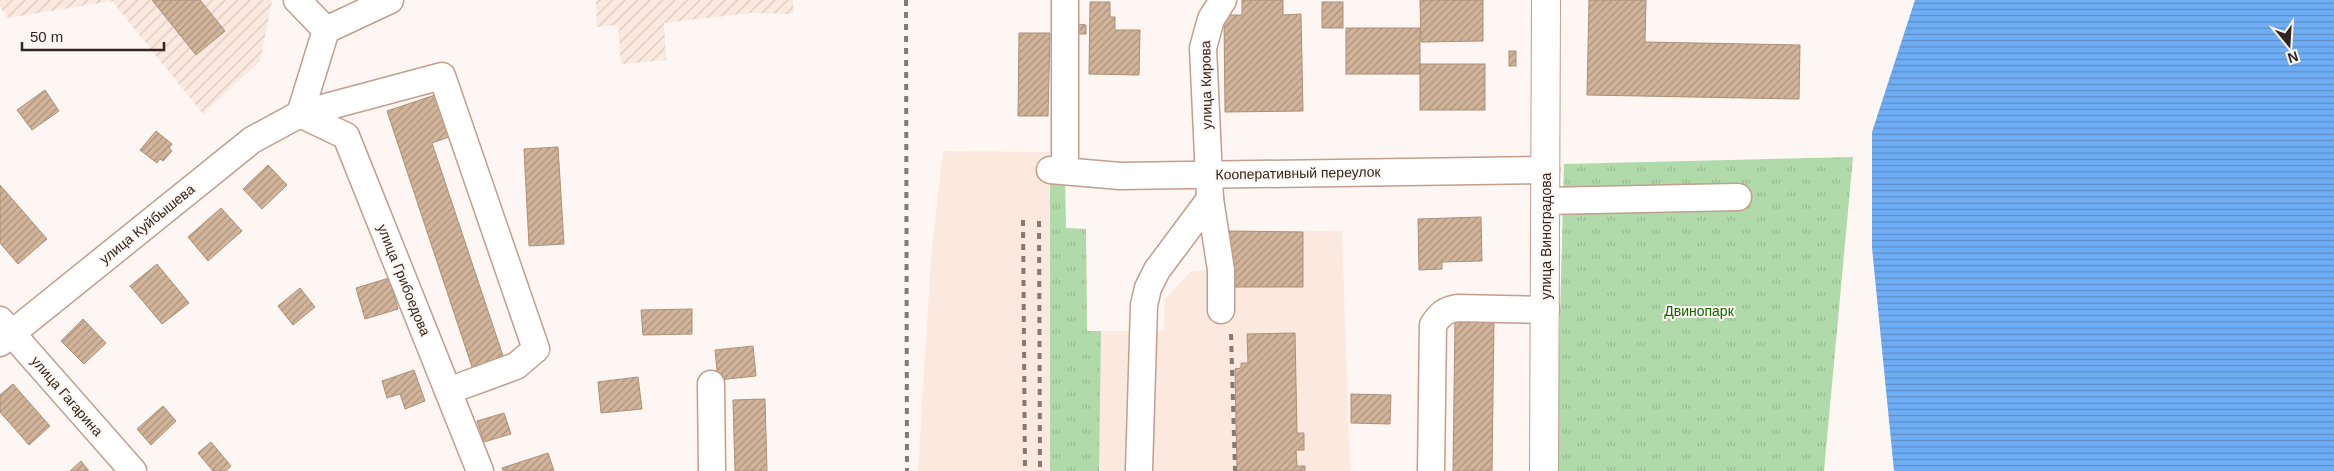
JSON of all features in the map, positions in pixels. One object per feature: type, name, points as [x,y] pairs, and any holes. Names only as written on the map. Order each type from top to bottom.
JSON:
[{"type":"main road","name":"улица Виноградова","points":[[1544,471],[1546,0]]},
{"type":"street","points":[[297,0],[326,30]]},
{"type":"street","points":[[300,114],[326,30],[390,0]]},
{"type":"street","name":"Кооперативный переулок","points":[[1065,0],[1057,170],[1209,187],[1546,170]]},
{"type":"street","name":"улица Кирова","points":[[1221,310],[1221,270],[1209,187],[1203,48],[1211,19],[1223,0]]},
{"type":"street","name":"улица Куйбышева","points":[[4,332],[252,140],[300,114],[442,76],[536,349],[516,366],[448,391]]},
{"type":"street","name":"улица Грибоедова","points":[[300,114],[346,136],[480,471]]},
{"type":"street","points":[[1139,471],[1142,331],[1144,305],[1148,288],[1157,270],[1209,187]]},
{"type":"street","points":[[1546,201],[1738,197]]},
{"type":"street","points":[[1431,471],[1433,325],[1439,316],[1446,310],[1457,308],[1546,310]]},
{"type":"street","name":"улица Гагарина","points":[[4,332],[133,471]]},
{"type":"street","points":[[711,384],[712,471]]},
{"type":"shaded area","points":[[0,0],[272,1],[260,61],[203,114],[112,1],[8,18],[0,7]]},
{"type":"shaded area","points":[[596,0],[793,0],[793,14],[750,13],[664,23],[666,60],[621,64],[618,25],[597,27]]},
{"type":"shaded area","points":[[943,151],[1050,152],[1050,179],[1065,179],[1066,228],[1086,229],[1087,331],[1164,331],[1165,299],[1191,271],[1228,270],[1228,231],[1342,231],[1350,471],[918,471],[931,259]]},
{"type":"green space","name":"Двинопарк","points":[[1853,157],[1824,471],[1556,471],[1564,164]]},
{"type":"green space","points":[[1050,179],[1065,179],[1066,228],[1086,229],[1087,331],[1101,331],[1099,471],[1050,471]]},
{"type":"water","points":[[1915,0],[2334,0],[2334,471],[1894,471],[1872,248],[1872,132]]},
{"type":"building","points":[[152,0],[200,0],[225,31],[196,55]]},
{"type":"building","points":[[1242,0],[1283,0],[1283,15],[1301,14],[1303,111],[1225,112],[1224,15],[1242,15]]},
{"type":"building","points":[[1420,0],[1483,0],[1483,41],[1421,42]]},
{"type":"building","points":[[1589,0],[1646,0],[1645,42],[1800,45],[1799,99],[1587,95]]},
{"type":"building","points":[[1090,2],[1110,2],[1110,17],[1115,17],[1115,30],[1140,30],[1139,75],[1089,74]]},
{"type":"building","points":[[1322,2],[1343,2],[1343,28],[1322,28]]},
{"type":"building","points":[[1078,24],[1086,25],[1086,34],[1078,34]]},
{"type":"building","points":[[1346,28],[1420,28],[1420,74],[1346,74]]},
{"type":"building","points":[[1019,33],[1050,33],[1048,116],[1018,116]]},
{"type":"building","points":[[1509,51],[1516,51],[1516,66],[1509,66]]},
{"type":"building","points":[[1420,64],[1485,64],[1485,110],[1420,110]]},
{"type":"building","points":[[45,90],[59,111],[32,130],[17,110]]},
{"type":"building","points":[[438,94],[452,136],[432,143],[505,362],[474,373],[387,111]]},
{"type":"building","points":[[156,131],[172,144],[169,148],[172,151],[163,161],[160,159],[157,163],[140,150]]},
{"type":"building","points":[[558,147],[564,244],[529,246],[524,149]]},
{"type":"building","points":[[268,165],[287,185],[262,209],[243,189]]},
{"type":"building","points":[[0,185],[47,239],[18,264],[0,243]]},
{"type":"building","points":[[221,208],[242,231],[208,261],[188,237]]},
{"type":"building","points":[[1481,217],[1482,261],[1442,262],[1442,269],[1419,270],[1418,219]]},
{"type":"building","points":[[1228,231],[1303,232],[1303,287],[1228,287]]},
{"type":"building","points":[[157,264],[189,303],[162,324],[130,286]]},
{"type":"building","points":[[389,278],[398,309],[365,319],[356,288]]},
{"type":"building","points":[[300,288],[315,307],[293,325],[278,306]]},
{"type":"building","points":[[692,309],[692,334],[643,335],[641,310]]},
{"type":"building","points":[[83,319],[106,343],[84,364],[61,341]]},
{"type":"building","points":[[1455,319],[1494,319],[1492,471],[1453,471]]},
{"type":"building","points":[[1295,333],[1297,433],[1304,433],[1304,450],[1296,450],[1297,466],[1305,466],[1305,471],[1237,471],[1235,369],[1241,368],[1241,363],[1248,363],[1247,334]]},
{"type":"building","points":[[753,346],[756,376],[718,380],[715,350]]},
{"type":"building","points":[[414,370],[425,401],[405,409],[400,394],[387,398],[382,381]]},
{"type":"building","points":[[638,377],[642,409],[601,413],[598,382]]},
{"type":"building","points":[[13,384],[50,426],[29,445],[0,412],[0,395]]},
{"type":"building","points":[[1351,394],[1391,395],[1390,424],[1351,423]]},
{"type":"building","points":[[765,399],[767,471],[735,471],[733,400]]},
{"type":"building","points":[[163,406],[176,421],[151,445],[137,429]]},
{"type":"building","points":[[504,413],[511,434],[484,442],[477,421]]},
{"type":"building","points":[[211,442],[231,466],[226,471],[213,471],[198,453]]},
{"type":"building","points":[[548,453],[554,471],[503,471],[502,468]]},
{"type":"building","points":[[81,461],[89,471],[70,471]]},
{"type":"railway","points":[[906,0],[907,471]]},
{"type":"railway","points":[[1023,220],[1025,471]]},
{"type":"railway","points":[[1039,221],[1040,471]]},
{"type":"railway","points":[[1231,334],[1235,471]]}]
